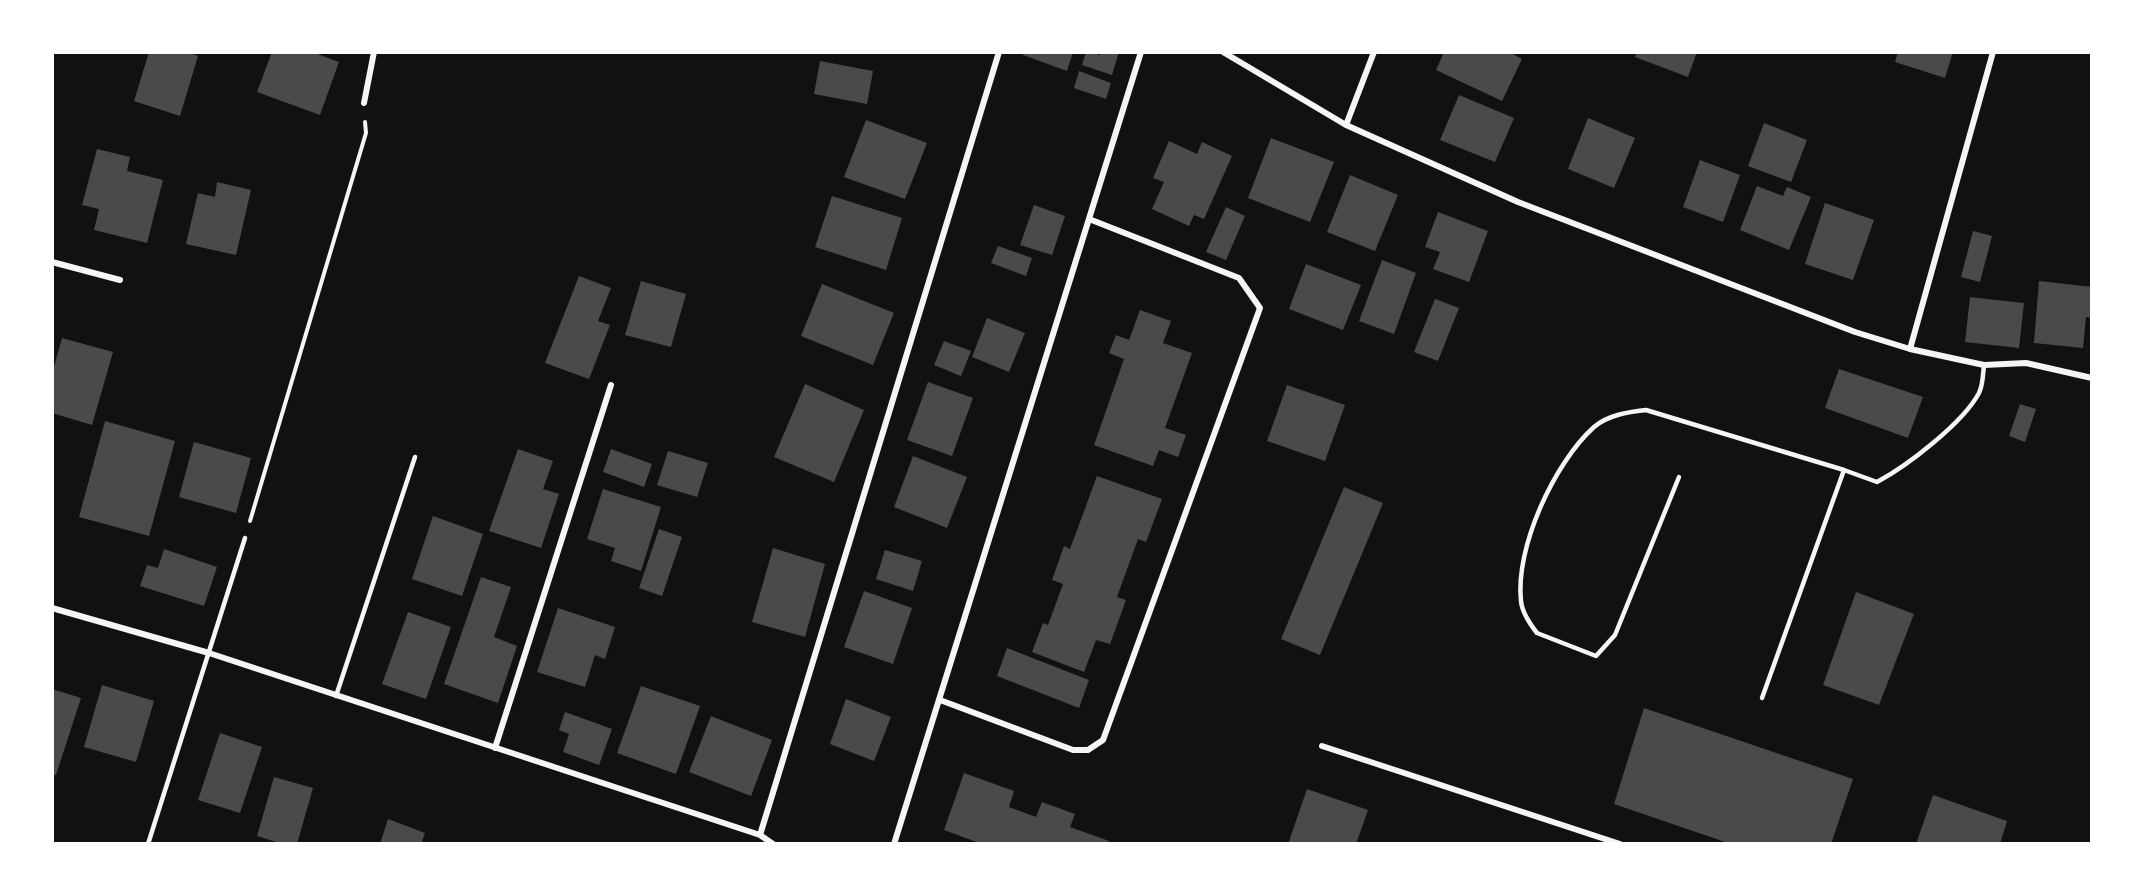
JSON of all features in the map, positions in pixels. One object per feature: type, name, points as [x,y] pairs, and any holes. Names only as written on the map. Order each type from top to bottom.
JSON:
[{"type":"street","points":[[364,103],[374,52]]},
{"type":"street","points":[[760,835],[999,52]]},
{"type":"street","points":[[894,843],[1141,52]]},
{"type":"street","points":[[1223,52],[1346,125],[1518,202],[1855,332],[1910,349],[1984,365],[2026,363],[2091,378]]},
{"type":"street","points":[[1346,125],[1374,52]]},
{"type":"street","points":[[1910,349],[1993,52]]},
{"type":"street","points":[[940,700],[1073,750],[1088,750],[1104,740],[1260,308],[1239,278],[1089,219]]},
{"type":"street","points":[[52,262],[120,280]]},
{"type":"street","points":[[495,748],[611,385]]},
{"type":"street","points":[[52,608],[209,653],[760,835],[773,843]]},
{"type":"street","points":[[1322,746],[1620,843]]},
{"type":"lane","points":[[1679,477],[1615,635],[1596,656],[1537,633],[1521,603],[1521,573],[1532,528],[1573,452],[1595,426],[1620,413],[1646,410],[1877,482],[1918,456],[1972,403],[1980,391],[1984,365]]},
{"type":"lane","points":[[336,696],[415,458]]},
{"type":"lane","points":[[1762,698],[1844,470]]},
{"type":"lane","points":[[148,843],[245,538]]},
{"type":"path","points":[[245,538],[366,133],[364,103]]},
{"type":"building","points":[[149,52],[187,52],[198,56],[180,116],[134,101]]},
{"type":"building","points":[[272,52],[312,52],[339,62],[320,115],[257,92]]},
{"type":"building","points":[[1025,52],[1073,52],[1067,71],[1023,55]]},
{"type":"building","points":[[1086,52],[1100,55],[1100,52],[1119,52],[1112,75],[1082,65]]},
{"type":"building","points":[[1444,52],[1509,52],[1522,59],[1502,101],[1436,70]]},
{"type":"building","points":[[1637,52],[1697,52],[1688,77],[1635,57]]},
{"type":"building","points":[[1898,52],[1953,52],[1945,78],[1895,62]]},
{"type":"building","points":[[820,61],[873,71],[867,104],[814,94]]},
{"type":"building","points":[[1079,71],[1111,83],[1106,99],[1074,88]]},
{"type":"building","points":[[1459,95],[1514,118],[1495,162],[1440,140]]},
{"type":"building","points":[[1588,118],[1635,138],[1614,188],[1568,169]]},
{"type":"building","points":[[866,120],[927,143],[905,199],[844,177]]},
{"type":"building","points":[[1764,123],[1807,140],[1791,182],[1748,166]]},
{"type":"building","points":[[1271,138],[1334,162],[1310,222],[1248,198]]},
{"type":"building","points":[[1169,141],[1197,154],[1202,142],[1232,156],[1204,219],[1194,215],[1189,226],[1152,209],[1164,182],[1153,178]]},
{"type":"building","points":[[97,149],[130,157],[127,171],[163,180],[147,243],[94,230],[99,209],[82,205]]},
{"type":"building","points":[[1700,160],[1740,175],[1723,222],[1683,207]]},
{"type":"building","points":[[1350,175],[1398,195],[1375,251],[1327,232]]},
{"type":"building","points":[[217,182],[251,190],[236,255],[186,244],[198,193],[215,197]]},
{"type":"building","points":[[1757,186],[1783,196],[1787,187],[1811,197],[1789,250],[1740,230]]},
{"type":"building","points":[[832,196],[902,218],[886,270],[815,247]]},
{"type":"building","points":[[1825,203],[1874,220],[1853,280],[1805,264]]},
{"type":"building","points":[[1034,205],[1065,216],[1052,255],[1020,245]]},
{"type":"building","points":[[1226,207],[1245,216],[1226,260],[1206,252]]},
{"type":"building","points":[[1438,212],[1488,231],[1469,282],[1433,269],[1440,252],[1425,247]]},
{"type":"building","points":[[1973,231],[1992,236],[1980,282],[1961,277]]},
{"type":"building","points":[[998,246],[1032,258],[1026,276],[991,263]]},
{"type":"building","points":[[1382,260],[1416,273],[1394,334],[1359,321]]},
{"type":"building","points":[[1306,264],[1361,285],[1343,330],[1289,309]]},
{"type":"building","points":[[579,276],[611,288],[598,321],[610,325],[589,379],[545,363]]},
{"type":"building","points":[[641,281],[686,294],[671,347],[625,335]]},
{"type":"building","points":[[2039,281],[2092,287],[2092,318],[2086,317],[2083,348],[2034,343]]},
{"type":"building","points":[[822,284],[894,313],[873,365],[801,336]]},
{"type":"building","points":[[1970,297],[2024,303],[2019,348],[1965,342]]},
{"type":"building","points":[[1435,299],[1459,308],[1438,361],[1414,352]]},
{"type":"building","points":[[1140,310],[1171,321],[1163,343],[1192,353],[1165,428],[1186,435],[1178,457],[1159,450],[1153,466],[1094,445],[1124,359],[1109,353],[1116,335],[1129,340]]},
{"type":"building","points":[[987,318],[1025,333],[1009,372],[972,357]]},
{"type":"building","points":[[62,338],[113,352],[92,425],[52,413],[52,374]]},
{"type":"building","points":[[944,341],[971,351],[961,376],[934,365]]},
{"type":"building","points":[[1839,369],[1923,397],[1908,438],[1825,408]]},
{"type":"building","points":[[928,382],[973,398],[952,456],[907,440]]},
{"type":"building","points":[[805,384],[864,410],[834,482],[774,457]]},
{"type":"building","points":[[1287,385],[1345,405],[1325,461],[1267,441]]},
{"type":"building","points":[[2020,404],[2036,409],[2025,442],[2009,436]]},
{"type":"building","points":[[105,421],[175,441],[149,536],[79,517]]},
{"type":"building","points":[[194,442],[251,458],[236,513],[179,497]]},
{"type":"building","points":[[518,449],[553,461],[543,489],[559,494],[541,548],[489,531]]},
{"type":"building","points":[[611,449],[652,464],[644,487],[603,472]]},
{"type":"building","points":[[668,451],[708,463],[697,497],[657,485]]},
{"type":"building","points":[[913,456],[967,477],[947,528],[894,507]]},
{"type":"building","points":[[1097,476],[1162,499],[1146,542],[1138,539],[1117,597],[1126,600],[1110,644],[1096,640],[1084,672],[1032,652],[1043,623],[1048,625],[1063,584],[1052,580],[1064,546],[1070,549]]},
{"type":"building","points":[[1344,487],[1383,503],[1320,655],[1281,639]]},
{"type":"building","points":[[603,489],[661,507],[641,571],[611,561],[615,548],[587,539]]},
{"type":"building","points":[[433,516],[483,534],[462,596],[412,579]]},
{"type":"building","points":[[659,529],[682,537],[662,596],[639,588]]},
{"type":"building","points":[[773,548],[825,564],[805,637],[752,622]]},
{"type":"building","points":[[164,549],[217,567],[204,606],[140,586],[147,565],[158,568]]},
{"type":"building","points":[[885,550],[922,561],[913,591],[876,579]]},
{"type":"building","points":[[481,577],[511,587],[494,637],[517,646],[498,703],[444,684]]},
{"type":"building","points":[[864,591],[912,608],[893,664],[844,647]]},
{"type":"building","points":[[1856,592],[1914,614],[1879,705],[1823,685]]},
{"type":"building","points":[[558,608],[615,627],[605,659],[595,655],[585,687],[537,672]]},
{"type":"building","points":[[408,612],[451,627],[426,699],[382,684]]},
{"type":"building","points":[[1007,648],[1089,680],[1079,708],[997,676]]},
{"type":"building","points":[[102,685],[154,701],[136,762],[84,747]]},
{"type":"building","points":[[641,686],[700,706],[676,774],[617,753]]},
{"type":"building","points":[[52,689],[81,698],[56,775],[52,774]]},
{"type":"building","points":[[846,699],[891,717],[874,761],[830,744]]},
{"type":"building","points":[[1644,708],[1853,779],[1831,844],[1731,844],[1614,804]]},
{"type":"building","points":[[565,712],[612,729],[599,765],[563,752],[569,734],[559,730]]},
{"type":"building","points":[[711,716],[772,740],[751,796],[689,772]]},
{"type":"building","points":[[220,733],[262,747],[240,813],[198,800]]},
{"type":"building","points":[[964,773],[1014,791],[1009,807],[1036,817],[1042,802],[1075,814],[1070,827],[1109,841],[1108,844],[982,844],[944,830]]},
{"type":"building","points":[[274,777],[313,788],[297,844],[283,844],[257,836]]},
{"type":"building","points":[[1307,789],[1368,810],[1356,844],[1288,844]]},
{"type":"building","points":[[1933,795],[2007,821],[2000,844],[1916,844]]},
{"type":"building","points":[[388,819],[425,833],[421,844],[380,844]]}]
